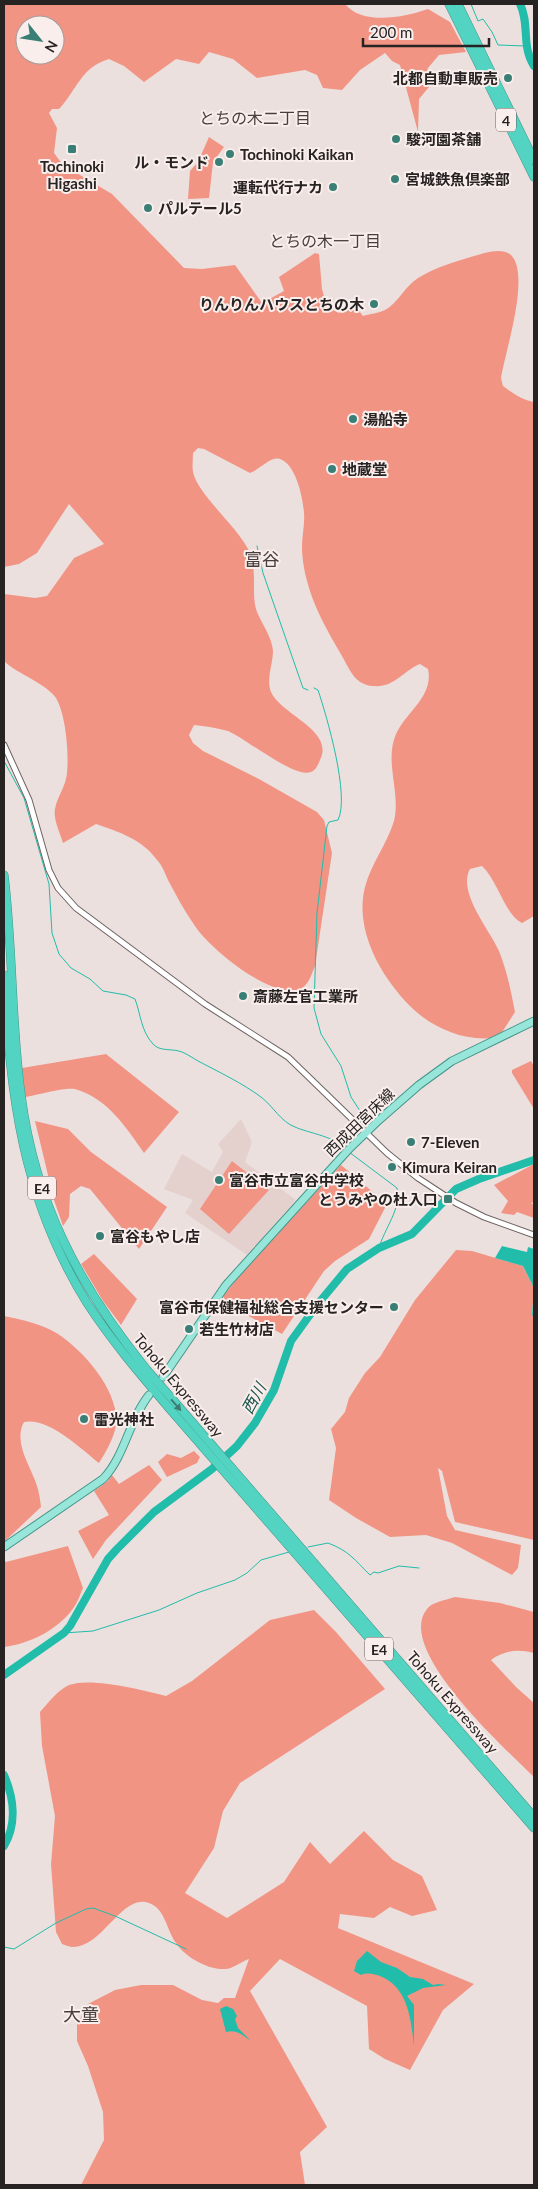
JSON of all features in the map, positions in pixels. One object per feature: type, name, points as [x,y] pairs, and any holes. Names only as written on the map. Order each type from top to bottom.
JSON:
[{"type":"highway","name":"4","points":[[449,4],[534,177]]},
{"type":"highway","name":"4","points":[[458,4],[534,160]]},
{"type":"highway","name":"Tohoku Expressway","points":[[4,875],[20,1094],[30,1145],[45,1198],[64,1245],[94,1300],[131,1351],[227,1469],[534,1828]]},
{"type":"highway","name":"Tohoku Expressway","points":[[4,975],[9,1057],[16,1112],[30,1175],[47,1223],[75,1282],[108,1332],[213,1452]]},
{"type":"highway","name":"Tohoku Expressway","points":[[227,1469],[534,1817]]},
{"type":"main road","name":"西成田宮床線","points":[[163,1376],[226,1285],[347,1151],[419,1085],[452,1061],[534,1021]]},
{"type":"main road","points":[[4,1547],[103,1479],[111,1468],[133,1420],[149,1395]]},
{"type":"street","points":[[4,745],[29,800],[49,870],[58,888],[72,904],[205,1004],[288,1057],[366,1133],[403,1166],[456,1203],[502,1225],[534,1235]]},
{"type":"shaded area","points":[[4,4],[345,4],[353,11],[362,15],[385,18],[408,15],[428,9],[450,22],[466,52],[439,55],[428,68],[423,82],[429,87],[419,99],[418,132],[400,65],[392,61],[385,53],[360,70],[342,90],[323,88],[317,75],[305,70],[257,78],[233,59],[209,52],[199,64],[176,59],[144,82],[124,66],[109,59],[86,73],[59,109],[52,109],[49,113],[57,128],[54,153],[63,165],[112,194],[184,268],[202,269],[235,265],[262,303],[284,291],[279,277],[315,253],[319,254],[322,289],[327,307],[339,313],[356,307],[363,316],[385,310],[418,278],[452,263],[483,253],[503,251],[511,255],[516,265],[518,296],[501,378],[506,389],[534,402],[534,916],[522,923],[516,919],[488,872],[482,866],[470,869],[467,878],[471,900],[499,951],[512,996],[515,1012],[499,1037],[475,1038],[463,1036],[429,1021],[410,1006],[399,994],[372,952],[363,920],[363,903],[368,879],[394,821],[396,799],[392,766],[393,744],[400,726],[423,696],[429,679],[428,669],[420,664],[393,682],[380,686],[367,685],[357,680],[313,601],[302,555],[304,517],[302,499],[298,482],[286,462],[280,459],[269,461],[250,473],[204,449],[198,448],[193,453],[193,472],[209,500],[243,540],[248,549],[253,565],[255,605],[269,636],[273,651],[269,682],[271,692],[285,708],[314,731],[323,749],[320,760],[314,770],[304,773],[282,764],[228,731],[194,725],[189,735],[193,743],[203,751],[259,779],[317,812],[324,820],[332,853],[315,966],[308,981],[302,988],[290,991],[276,988],[260,981],[214,947],[191,921],[159,862],[137,841],[96,824],[63,843],[55,813],[67,773],[68,756],[62,714],[56,698],[51,693],[39,683],[4,661],[4,594],[35,598],[47,596],[74,558],[104,544],[69,504],[37,553],[19,564],[4,567]]},
{"type":"shaded area","points":[[209,137],[224,147],[213,162],[209,198],[188,199],[190,171],[198,162]]},
{"type":"shaded area","points":[[106,1054],[179,1112],[144,1153],[115,1115],[97,1099],[86,1093],[70,1089],[25,1097],[22,1068]]},
{"type":"shaded area","points":[[531,1061],[534,1066],[534,1109],[512,1073],[512,1070]]},
{"type":"shaded area","name":"富谷市立富谷中学校","points":[[241,1119],[252,1142],[245,1162],[296,1200],[247,1255],[185,1213],[193,1200],[164,1189],[182,1154],[212,1172],[223,1152],[218,1144]]},
{"type":"shaded area","points":[[35,1121],[68,1129],[91,1152],[167,1207],[139,1249],[90,1189],[81,1186],[70,1194],[69,1217],[63,1226],[54,1200]]},
{"type":"shaded area","points":[[232,1161],[269,1190],[229,1234],[200,1209]]},
{"type":"shaded area","points":[[534,1164],[534,1202],[531,1203],[534,1205],[534,1218],[517,1212],[514,1215],[501,1213],[508,1201],[494,1185]]},
{"type":"shaded area","points":[[341,1165],[387,1204],[369,1239],[335,1261],[324,1271],[282,1334],[228,1305],[223,1296],[247,1267]]},
{"type":"shaded area","points":[[456,1250],[472,1251],[523,1266],[534,1288],[532,1315],[534,1313],[534,1540],[455,1522],[442,1471],[438,1468],[447,1516],[455,1530],[521,1545],[518,1568],[512,1575],[452,1543],[426,1535],[390,1537],[329,1500],[336,1448],[331,1429],[345,1412],[349,1398],[365,1373],[380,1357],[415,1300]]},
{"type":"shaded area","points":[[94,1254],[137,1299],[121,1325],[103,1301],[81,1264]]},
{"type":"shaded area","points":[[4,1316],[25,1321],[58,1334],[79,1351],[106,1386],[116,1412],[116,1425],[112,1440],[99,1463],[54,1429],[44,1424],[24,1422],[20,1437],[21,1445],[37,1486],[41,1507],[4,1542]]},
{"type":"shaded area","points":[[194,1451],[200,1457],[197,1463],[167,1477],[158,1462],[167,1454],[181,1458]]},
{"type":"shaded area","points":[[149,1465],[162,1480],[106,1540],[93,1559],[78,1531],[109,1515],[94,1491],[108,1481],[112,1475],[119,1484]]},
{"type":"shaded area","points":[[68,1546],[83,1588],[74,1608],[59,1624],[42,1635],[23,1643],[4,1647],[4,1560],[6,1562]]},
{"type":"shaded area","points":[[455,1597],[500,1603],[534,1612],[534,1653],[512,1651],[501,1654],[491,1660],[534,1703],[534,1777],[501,1745],[458,1698],[439,1673],[426,1648],[421,1627],[427,1609],[436,1603]]},
{"type":"shaded area","points":[[314,1610],[336,1632],[385,1689],[240,1783],[223,1811],[214,1848],[185,1893],[227,1918],[284,1882],[310,1842],[330,1864],[364,1831],[393,1860],[422,1876],[437,1910],[412,1916],[390,1907],[374,1918],[340,1914],[338,1928],[474,1984],[443,2010],[410,2070],[385,2059],[369,2049],[367,2006],[280,1959],[250,1991],[327,2127],[300,2152],[305,2185],[81,2185],[104,2140],[103,2112],[88,2066],[77,2041],[77,2025],[88,2004],[115,1990],[141,1985],[173,1985],[202,2000],[218,2003],[224,1998],[235,1998],[249,1959],[225,1969],[218,1969],[198,1962],[185,1953],[176,1943],[159,1910],[149,1903],[139,1902],[121,1913],[94,1939],[84,1945],[73,1947],[62,1944],[56,1932],[51,1864],[55,1816],[42,1746],[40,1712],[61,1690],[69,1685],[79,1683],[90,1682],[117,1685],[166,1696],[192,1681],[270,1620]]},
{"type":"water","points":[[502,1246],[527,1252],[528,1247],[534,1249],[534,1288],[523,1266],[495,1258]]},
{"type":"water","points":[[534,1288],[534,1313],[532,1316]]},
{"type":"water","points":[[367,1951],[381,1962],[397,1968],[410,1977],[423,1979],[433,1985],[446,1985],[423,1988],[407,1996],[414,2005],[414,2046],[409,2015],[397,1988],[380,1976],[368,1973],[361,1975],[354,1971],[357,1961]]},
{"type":"water","points":[[226,2006],[233,2009],[237,2016],[235,2019],[238,2028],[251,2041],[236,2032],[226,2032],[220,2009]]},
{"type":"waterway","points":[[471,4],[478,21],[483,19],[498,45],[525,46]]},
{"type":"waterway","name":"西川","points":[[520,4],[525,19],[526,43],[534,66]]},
{"type":"waterway","points":[[257,546],[263,573],[303,688],[308,690]]},
{"type":"waterway","points":[[314,688],[318,690],[327,718],[336,756],[341,793],[341,809],[338,820],[329,822],[327,826],[317,913],[314,1008],[321,1034],[341,1066],[351,1097],[362,1114],[360,1123]]},
{"type":"waterway","points":[[4,761],[24,798],[49,884],[52,933],[59,954],[71,968],[90,979],[103,991],[126,995],[135,999],[146,1034],[156,1046],[182,1052],[230,1078],[261,1097],[290,1125],[330,1139],[346,1150]]},
{"type":"waterway","points":[[344,1145],[358,1126]]},
{"type":"waterway","points":[[349,1152],[397,1188],[398,1196],[395,1211],[379,1248]]},
{"type":"waterway","name":"西川","points":[[4,1675],[64,1633],[70,1626],[108,1559],[117,1549],[154,1512],[212,1469],[237,1446],[255,1423],[274,1390],[291,1341],[317,1305],[347,1269],[379,1248],[412,1234],[456,1189],[534,1160]]},
{"type":"waterway","points":[[308,1547],[328,1543],[335,1546],[351,1556],[370,1575],[374,1572],[378,1573],[399,1566],[419,1568]]},
{"type":"waterway","points":[[64,1633],[93,1631],[159,1610],[197,1593],[235,1580],[247,1573],[261,1560],[289,1552]]},
{"type":"waterway","name":"西川","points":[[4,1775],[13,1811],[11,1829],[4,1846]]},
{"type":"waterway","points":[[4,1947],[14,1949],[56,1923],[86,1909],[93,1908],[115,1916],[186,1949]]},
{"type":"place","name":"北都自動車販売","points":[[508,78]]},
{"type":"place","name":"駿河園茶舗","points":[[396,139]]},
{"type":"place","name":"Tochinoki Higashi","points":[[72,149]]},
{"type":"place","name":"Tochinoki Kaikan","points":[[230,154]]},
{"type":"place","name":"ル・モンド","points":[[219,162]]},
{"type":"place","name":"宮城鉄魚倶楽部","points":[[395,179]]},
{"type":"place","name":"運転代行ナカ","points":[[333,187]]},
{"type":"place","name":"パルテール5","points":[[148,208]]},
{"type":"place","name":"りんりんハウスとちの木","points":[[374,304]]},
{"type":"place","name":"湯船寺","points":[[353,419]]},
{"type":"place","name":"地蔵堂","points":[[332,469]]},
{"type":"place","name":"斎藤左官工業所","points":[[243,996]]},
{"type":"place","name":"7-Eleven","points":[[411,1142]]},
{"type":"place","name":"Kimura Keiran","points":[[392,1167]]},
{"type":"place","name":"富谷市立富谷中学校","points":[[219,1180]]},
{"type":"place","name":"とうみやの杜入口","points":[[448,1199]]},
{"type":"place","name":"富谷もやし店","points":[[100,1236]]},
{"type":"place","name":"富谷市保健福祉総合支援センター","points":[[394,1307]]},
{"type":"place","name":"若生竹材店","points":[[189,1329]]},
{"type":"place","name":"雷光神社","points":[[84,1419]]},
{"type":"district","name":"とちの木二丁目","points":[[255,117]]},
{"type":"district","name":"とちの木一丁目","points":[[325,240]]},
{"type":"district","name":"富谷","points":[[262,559]]},
{"type":"district","name":"大童","points":[[81,2014]]}]
